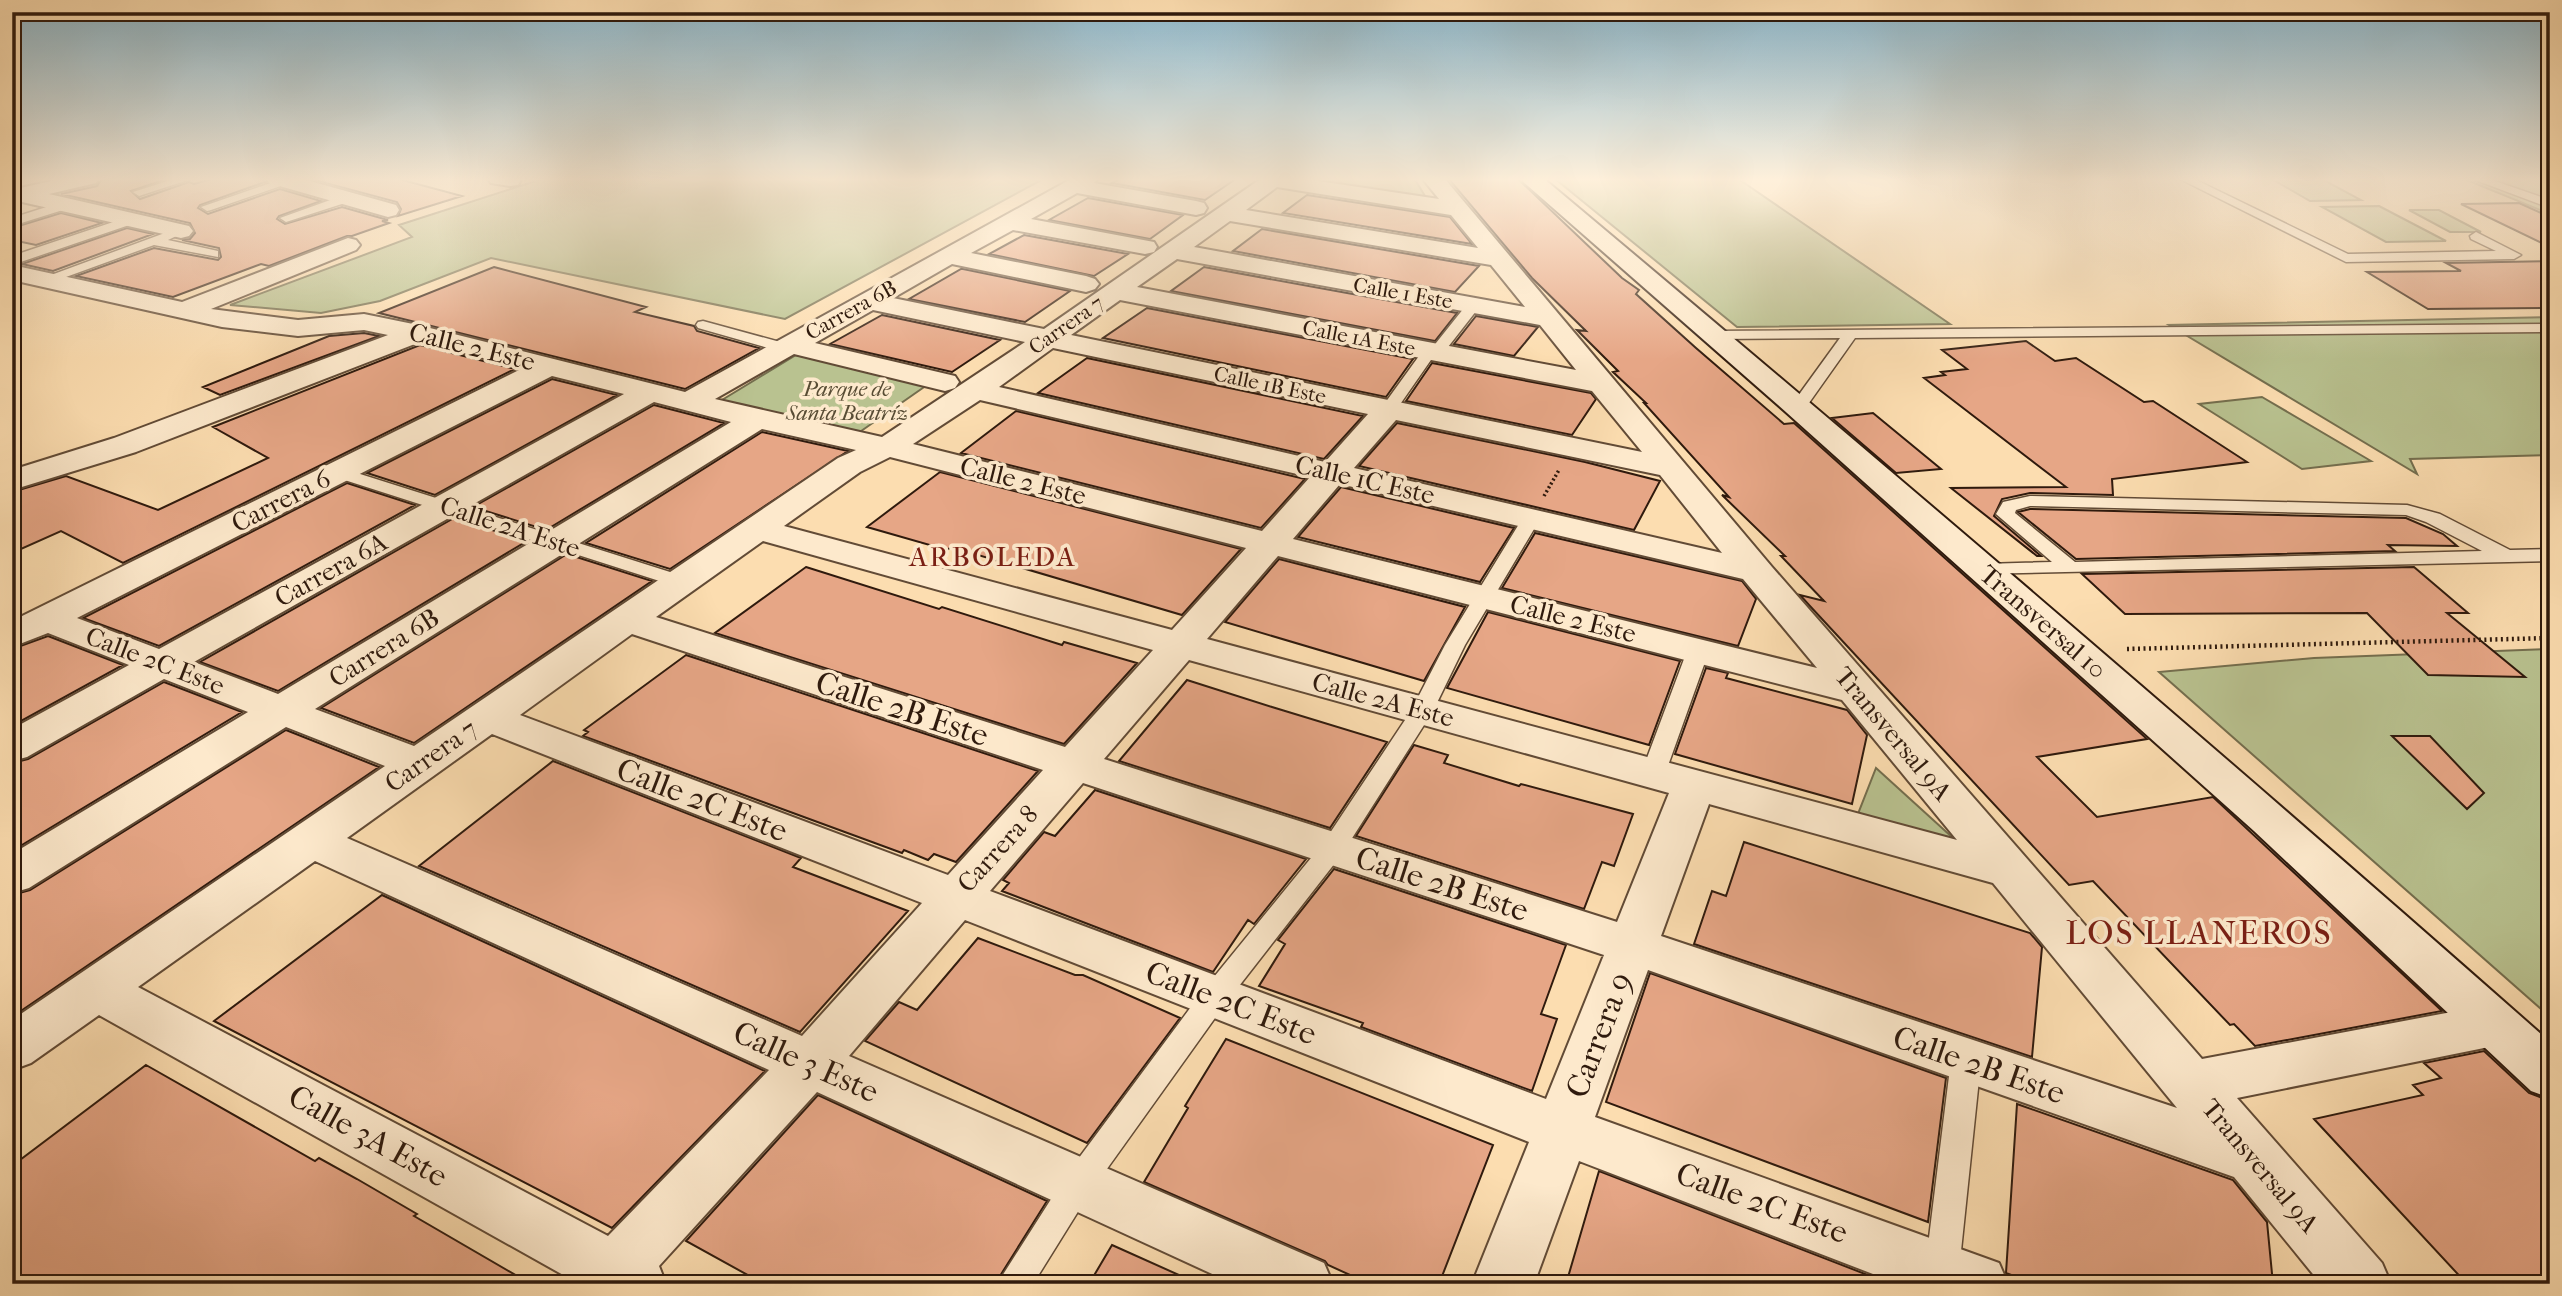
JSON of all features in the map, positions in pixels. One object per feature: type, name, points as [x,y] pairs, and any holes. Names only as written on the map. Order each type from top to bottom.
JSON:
[{"type":"street","name":"Carrera 6B","points":[[689,402],[979,238]]},
{"type":"street","points":[[1098,238],[1145,247]]},
{"type":"street","name":"Carrera 7","points":[[960,386],[1014,332],[1156,238]]},
{"type":"street","name":"Carrera 7","points":[[12,1048],[960,386],[1047,337],[1191,238]]},
{"type":"street","points":[[1376,238],[1500,259]]},
{"type":"street","name":"Transversal 9A","points":[[1483,238],[1755,571],[2360,1284]]},
{"type":"street","name":"Transversal 10","points":[[1601,238],[1798,407],[2270,820],[2550,1075]]},
{"type":"street","points":[[12,272],[50,278],[185,310],[348,245]]},
{"type":"street","name":"Calle 1 Este","points":[[1175,251],[1549,319]]},
{"type":"street","points":[[948,256],[1086,284]]},
{"type":"street","points":[[12,291],[50,278]]},
{"type":"street","name":"Calle 1A Este","points":[[1116,291],[1602,384]]},
{"type":"street","name":"Calle 1B Este","points":[[869,301],[1671,468]]},
{"type":"street","name":"Calle 2 Este","points":[[185,310],[222,319],[298,328],[364,322],[418,333],[757,419],[866,451],[1270,543],[1857,691]]},
{"type":"street","points":[[12,480],[43,473],[125,445],[418,333]]},
{"type":"street","name":"Calle 1C Este","points":[[788,346],[1755,571]]},
{"type":"street","name":"Carrera 6","points":[[29,628],[549,366]]},
{"type":"street","name":"Carrera 6A","points":[[12,747],[650,392]]},
{"type":"street","name":"Carrera 8","points":[[619,1279],[1388,410]]},
{"type":"street","name":"Carrera 6B","points":[[12,876],[757,419]]},
{"type":"street","name":"Calle 2A Este","points":[[757,529],[2010,872]]},
{"type":"street","name":"Calle 2B Este","points":[[626,620],[1634,946],[2254,1159]]},
{"type":"street","name":"Calle 2C Este","points":[[29,628],[163,663],[419,764]]},
{"type":"street","name":"Calle 2C Este","points":[[487,717],[1562,1129],[1960,1277]]},
{"type":"street","name":"Carrera 9","points":[[1503,1284],[1634,946],[1674,780]]},
{"type":"street","name":"Calle 3 Este","points":[[311,840],[1301,1284]]},
{"type":"street","name":"Calle 3A Este","points":[[97,989],[619,1279]]},
{"type":"street","points":[[2190,1084],[2494,1025]]},
{"type":"lane","points":[[12,261],[77,238]]},
{"type":"lane","points":[[50,278],[160,238]]},
{"type":"lane","points":[[2306,238],[2346,258],[2514,255],[2481,238]]},
{"type":"lane","points":[[153,241],[213,254]]},
{"type":"lane","points":[[1388,410],[1432,352],[1473,306]]},
{"type":"lane","points":[[703,325],[788,346]]},
{"type":"lane","points":[[1714,335],[1849,336],[2550,328]]},
{"type":"lane","points":[[1798,407],[1849,336]]},
{"type":"lane","name":"Calle 2A Este","points":[[338,472],[682,582]]},
{"type":"lane","points":[[2071,568],[2005,514],[2009,506],[2030,501],[2407,510],[2433,518],[2506,556]]},
{"type":"lane","points":[[1014,1284],[1077,1184],[1215,996],[1333,848],[1422,711],[1455,645],[1531,519]]},
{"type":"lane","points":[[1984,570],[2550,555]]},
{"type":"lane","points":[[1674,780],[1698,651]]},
{"type":"lane","points":[[1960,1277],[1966,1060]]},
{"type":"path","points":[[1531,519],[1571,448]]},
{"type":"path","points":[[2077,653],[2129,649],[2550,638]]},
{"type":"green space","points":[[408,238],[933,238],[785,319],[491,258],[380,301],[321,313],[230,305]]},
{"type":"green space","points":[[1628,238],[1825,238],[1950,324],[1737,327]]},
{"type":"green space","points":[[2380,238],[2441,238],[2446,241],[2386,242]]},
{"type":"green space","points":[[2550,317],[2550,455],[2410,459],[2417,474],[2169,325]]},
{"type":"green space","name":"Parque de Santa Beatríz","points":[[796,355],[927,385],[854,436],[717,403]]},
{"type":"green space","points":[[2262,397],[2371,461],[2302,469],[2199,404]]},
{"type":"green space","points":[[2550,649],[2550,1017],[2159,672],[2314,658]]},
{"type":"green space","points":[[1876,768],[1975,858],[1856,819]]},
{"type":"building","points":[[12,238],[56,238],[36,245]]},
{"type":"building","points":[[96,238],[141,238],[53,271],[22,264]]},
{"type":"building","points":[[341,238],[269,266],[261,264],[173,297],[76,276],[154,248],[218,260],[221,257],[219,248],[182,240]]},
{"type":"building","points":[[1018,238],[1043,238],[1128,254],[1094,276],[989,254]]},
{"type":"building","points":[[1250,238],[1318,238],[1479,266],[1455,292],[1233,251]]},
{"type":"building","points":[[1438,238],[1468,238],[1472,244]]},
{"type":"building","points":[[1499,238],[1581,238],[1622,278],[1639,290],[1636,294],[1696,348],[1784,424],[1794,423],[2147,739],[2037,757],[2097,817],[2213,797],[2442,1011],[2255,1046],[2234,1024],[2230,1025],[2093,881],[2069,885],[1800,595],[1824,601],[1781,556],[1785,556],[1722,495],[1729,497],[1646,403],[1613,372],[1618,371],[1577,330],[1586,331],[1532,278]]},
{"type":"building","points":[[2532,238],[2550,238],[2550,247]]},
{"type":"building","points":[[2550,261],[2550,308],[2428,309],[2367,272],[2461,271],[2446,263]]},
{"type":"building","points":[[494,267],[646,307],[635,312],[694,326],[697,331],[759,348],[685,389],[379,313]]},
{"type":"building","points":[[1204,267],[1457,313],[1435,341],[1171,291]]},
{"type":"building","points":[[961,269],[1070,291],[1025,322],[909,299]]},
{"type":"building","points":[[1147,308],[1413,359],[1386,397],[1103,338]]},
{"type":"building","points":[[882,315],[1000,340],[952,372],[830,344]]},
{"type":"building","points":[[1476,316],[1538,327],[1514,356],[1454,344]]},
{"type":"building","points":[[364,333],[379,336],[220,395],[203,387],[329,336]]},
{"type":"building","points":[[2026,341],[2055,361],[2076,358],[2144,402],[2153,401],[2247,462],[2112,479],[2113,495],[2030,493],[2002,499],[1994,516],[2041,556],[2037,556],[1951,488],[2066,487],[1924,378],[1945,375],[1941,372],[1967,369],[1942,350]]},
{"type":"building","points":[[420,345],[515,369],[123,563],[61,531],[12,553],[12,492],[66,476],[158,510],[268,458],[213,427]]},
{"type":"building","points":[[1087,358],[1363,416],[1324,459],[1038,393]]},
{"type":"building","points":[[1432,363],[1591,393],[1596,399],[1572,435],[1406,401]]},
{"type":"building","points":[[552,379],[617,395],[435,495],[367,473]]},
{"type":"building","points":[[654,405],[724,423],[546,530],[473,507]]},
{"type":"building","points":[[1016,411],[1305,479],[1261,528],[961,453]]},
{"type":"building","points":[[1873,413],[1941,469],[1896,473],[1832,418]]},
{"type":"building","points":[[1397,423],[1585,462],[1660,481],[1634,530],[1359,466]]},
{"type":"building","points":[[762,432],[848,451],[670,569],[586,543]]},
{"type":"building","points":[[940,472],[1241,549],[1182,615],[951,547],[947,550],[867,527]]},
{"type":"building","points":[[347,483],[415,505],[159,646],[83,618]]},
{"type":"building","points":[[1341,487],[1514,528],[1480,582],[1298,537]]},
{"type":"building","points":[[2030,509],[2406,518],[2443,534],[2457,546],[2388,545],[2395,551],[2076,559],[2018,512]]},
{"type":"building","points":[[454,518],[527,541],[278,691],[200,662]]},
{"type":"building","points":[[1535,533],[1742,581],[1756,599],[1738,646],[1502,588]]},
{"type":"building","points":[[567,554],[652,581],[414,743],[321,708]]},
{"type":"building","points":[[1279,559],[1465,607],[1424,681],[1225,622]]},
{"type":"building","points":[[806,567],[1062,645],[1064,642],[1137,663],[1064,744],[715,633]]},
{"type":"building","points":[[2414,567],[2468,613],[2447,613],[2525,677],[2428,675],[2367,613],[2125,614],[2082,574]]},
{"type":"building","points":[[1488,612],[1680,661],[1649,745],[1447,688]]},
{"type":"building","points":[[48,636],[123,665],[12,726],[12,649]]},
{"type":"building","points":[[686,655],[1038,771],[956,862],[934,854],[928,860],[904,850],[902,853],[583,736],[588,732],[584,730]]},
{"type":"building","points":[[1706,668],[1728,673],[1726,678],[1847,710],[1867,735],[1852,804],[1675,754]]},
{"type":"building","points":[[1187,680],[1387,742],[1330,828],[1119,761]]},
{"type":"building","points":[[164,682],[242,712],[12,851],[12,763],[28,759]]},
{"type":"building","points":[[286,730],[379,767],[12,1017],[12,895],[30,890]]},
{"type":"building","points":[[2392,736],[2430,736],[2484,793],[2467,809]]},
{"type":"building","points":[[1414,745],[1448,755],[1444,763],[1519,786],[1521,784],[1633,814],[1614,866],[1602,862],[1584,909],[1356,836]]},
{"type":"building","points":[[553,761],[801,858],[793,867],[908,911],[800,1032],[419,866]]},
{"type":"building","points":[[1095,790],[1306,859],[1254,924],[1248,920],[1213,972],[1002,891],[1009,883],[1003,880],[1044,832],[1055,836]]},
{"type":"building","points":[[1744,842],[2030,933],[2042,947],[2032,1057],[1694,944],[1712,891],[1726,896]]},
{"type":"building","points":[[1334,869],[1566,945],[1541,1014],[1557,1019],[1532,1091],[1361,1027],[1363,1023],[1259,986],[1285,944],[1278,940]]},
{"type":"building","points":[[382,895],[765,1071],[612,1228],[214,1021]]},
{"type":"building","points":[[978,938],[1075,975],[1083,975],[1180,1018],[1087,1143],[865,1041],[899,1002],[917,1010]]},
{"type":"building","points":[[1650,973],[1946,1078],[1928,1222],[1606,1102]]},
{"type":"building","points":[[1226,1039],[1493,1145],[1439,1284],[1370,1284],[1328,1265],[1325,1261],[1144,1182],[1188,1108],[1185,1106]]},
{"type":"building","points":[[2484,1051],[2529,1093],[2540,1097],[2550,1106],[2550,1284],[2467,1284],[2314,1119],[2423,1095],[2413,1085],[2441,1078],[2424,1063]]},
{"type":"building","points":[[146,1065],[315,1161],[319,1158],[357,1179],[417,1214],[414,1216],[531,1284],[12,1284],[12,1166]]},
{"type":"building","points":[[818,1095],[1047,1201],[995,1284],[764,1284],[686,1241]]},
{"type":"building","points":[[2017,1104],[2233,1180],[2267,1222],[2273,1284],[2035,1284],[2006,1273]]},
{"type":"building","points":[[1599,1171],[1891,1284],[1566,1284]]},
{"type":"building","points":[[1112,1245],[1199,1284],[1089,1284]]},
{"type":"district","name":"ARBOLEDA","points":[[993,556]]},
{"type":"district","name":"LOS LLANEROS","points":[[2199,933]]}]
